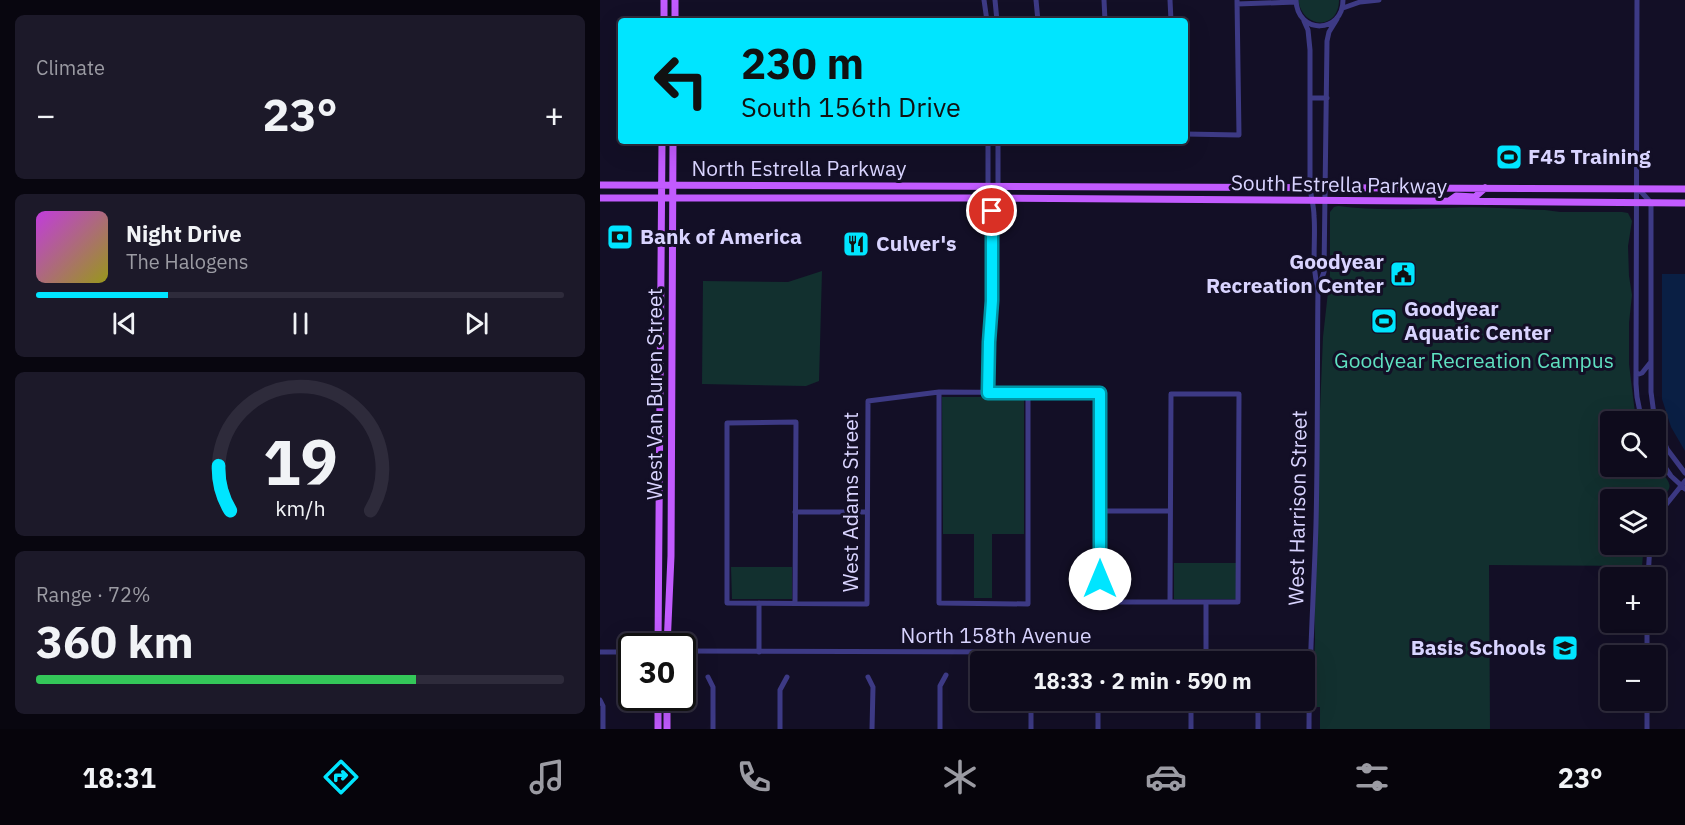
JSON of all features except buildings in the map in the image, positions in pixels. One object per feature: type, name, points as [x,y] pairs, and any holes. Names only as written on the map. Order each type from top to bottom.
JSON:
[{"type":"main road","points":[[664,0],[664,18]]},
{"type":"main road","points":[[675,0],[675,18]]},
{"type":"main road","name":"West Van Buren Street","points":[[658,633],[662,144]]},
{"type":"main road","name":"West Van Buren Street","points":[[668,633],[671,556],[673,144]]},
{"type":"main road","name":"North Estrella Parkway","points":[[600,185],[998,187]]},
{"type":"main road","points":[[828,186],[828,198]]},
{"type":"main road","name":"South Estrella Parkway","points":[[998,187],[1685,189]]},
{"type":"main road","points":[[1447,202],[1456,196],[1475,197],[1485,188]]},
{"type":"main road","name":"North Estrella Parkway","points":[[600,198],[992,198]]},
{"type":"main road","name":"South Estrella Parkway","points":[[992,198],[1685,203]]},
{"type":"main road","points":[[660,354],[672,354]]},
{"type":"main road","points":[[658,711],[658,729]]},
{"type":"main road","points":[[668,711],[668,729]]},
{"type":"street","points":[[984,0],[987,18]]},
{"type":"street","points":[[1036,0],[1038,18]]},
{"type":"street","points":[[1104,0],[1105,18]]},
{"type":"street","points":[[1170,0],[1171,18]]},
{"type":"street","points":[[1343,0],[1343,8],[1358,1],[1379,0]]},
{"type":"street","points":[[1637,0],[1636,375],[1640,411]]},
{"type":"street","points":[[1188,134],[1239,135],[1237,2],[1296,1]]},
{"type":"street","name":"West Harrison Street","points":[[1296,1],[1300,15],[1305,21],[1309,40],[1310,187],[1314,213],[1315,277],[1318,288],[1316,521],[1309,651]]},
{"type":"street","points":[[986,8],[995,3],[997,18]]},
{"type":"street","name":"West Harrison Street","points":[[1318,288],[1324,272],[1327,41],[1329,32],[1343,8]]},
{"type":"street","points":[[1305,21],[1325,26],[1337,19]]},
{"type":"street","points":[[1311,98],[1327,98]]},
{"type":"street","points":[[988,144],[988,187],[992,198],[992,301],[988,393]]},
{"type":"street","points":[[992,198],[998,187],[998,144]]},
{"type":"street","points":[[1638,188],[1651,203],[1651,361],[1654,411]]},
{"type":"street","points":[[1636,375],[1642,373],[1651,361]]},
{"type":"street","points":[[1028,393],[1028,604],[939,603],[939,392],[1100,393],[1100,602],[1170,602],[1238,602],[1239,394],[1171,394],[1170,602]]},
{"type":"street","name":"West Adams Street","points":[[795,603],[867,604],[868,401],[939,392]]},
{"type":"street","points":[[796,422],[795,513],[795,603],[727,603],[727,423],[796,422]]},
{"type":"street","points":[[1666,447],[1685,473]]},
{"type":"street","points":[[1666,465],[1684,486],[1666,505]]},
{"type":"street","points":[[1100,511],[1170,511]]},
{"type":"street","points":[[795,513],[866,512]]},
{"type":"street","points":[[1206,602],[1206,651]]},
{"type":"street","points":[[759,603],[759,652]]},
{"type":"street","name":"North 158th Avenue","points":[[696,651],[970,652]]},
{"type":"street","points":[[600,652],[618,652]]},
{"type":"street","points":[[940,729],[940,686],[946,675]]},
{"type":"street","points":[[708,676],[713,687],[713,729]]},
{"type":"street","points":[[868,676],[873,687],[873,729]]},
{"type":"street","points":[[780,729],[780,690],[787,677]]},
{"type":"street","points":[[600,700],[603,706],[603,729]]},
{"type":"street","points":[[1031,711],[1031,729]]},
{"type":"street","points":[[1098,711],[1098,729]]},
{"type":"street","points":[[1191,711],[1191,729]]},
{"type":"street","points":[[1258,711],[1258,729]]},
{"type":"street","name":"West Harrison Street","points":[[1309,711],[1309,729]]},
{"type":"street","points":[[1647,711],[1647,729]]},
{"type":"green space","points":[[1298,0],[1339,0],[1333,17],[1320,22],[1307,17],[1301,10]]},
{"type":"green space","name":"Goodyear Recreation Campus","points":[[1334,207],[1406,209],[1472,207],[1560,212],[1622,212],[1628,213],[1632,221],[1628,246],[1632,295],[1629,364],[1635,411],[1600,411],[1600,477],[1666,477],[1670,487],[1666,493],[1666,489],[1600,489],[1600,555],[1643,555],[1642,566],[1489,565],[1490,729],[1320,729],[1320,707],[1315,707],[1316,508],[1323,337],[1330,274],[1330,212]]},
{"type":"green space","points":[[822,271],[819,381],[806,386],[702,384],[703,281],[788,282]]},
{"type":"green space","points":[[942,397],[1024,397],[1024,534],[992,534],[992,598],[974,598],[974,534],[943,534]]},
{"type":"green space","points":[[1174,563],[1236,563],[1236,599],[1174,599]]},
{"type":"green space","points":[[731,567],[792,567],[792,599],[732,599]]},
{"type":"water","points":[[1662,274],[1685,274],[1685,451],[1671,427],[1662,399]]},
{"type":"place","name":"F45 Training","points":[[1509,157]]},
{"type":"place","name":"Bank of America","points":[[620,237]]},
{"type":"place","name":"Culver's","points":[[856,244]]},
{"type":"place","name":"Goodyear Recreation Center","points":[[1403,274]]},
{"type":"place","name":"Goodyear Aquatic Center","points":[[1384,321]]},
{"type":"place","name":"Basis Schools","points":[[1565,648]]},
{"type":"route","points":[[992,211],[992,301],[988,393],[1100,393],[1100,579]]}]
